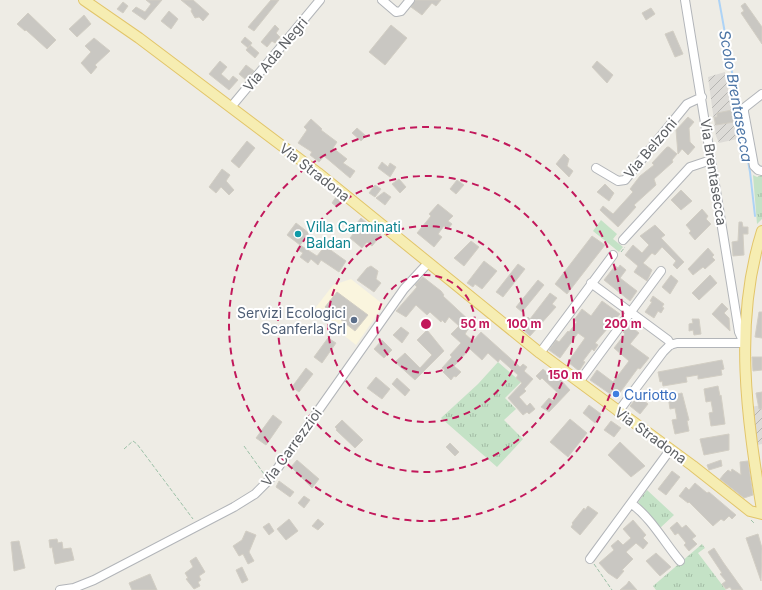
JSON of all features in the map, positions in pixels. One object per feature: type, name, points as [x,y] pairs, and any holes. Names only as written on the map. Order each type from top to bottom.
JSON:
[{"type":"main road","name":"Via Stradona","points":[[84,0],[139,38],[328,182],[540,353],[750,511],[762,514]]},
{"type":"main road","points":[[762,232],[752,266],[744,343],[745,385],[762,510]]},
{"type":"street","name":"Via Ada Negri","points":[[231,107],[320,0]]},
{"type":"street","points":[[382,0],[396,12],[401,11],[410,0]]},
{"type":"street","name":"Via Brentasecca","points":[[685,0],[702,98],[738,332],[744,343]]},
{"type":"street","points":[[762,94],[744,108],[744,112],[754,166],[758,170],[762,171]]},
{"type":"street","name":"Via Belzoni","points":[[596,168],[618,181],[625,180],[687,104],[702,98]]},
{"type":"street","points":[[623,240],[690,167],[711,160]]},
{"type":"street","points":[[540,353],[613,255]]},
{"type":"street","name":"Via Carrezzioi","points":[[60,590],[74,588],[94,580],[247,500],[269,480],[404,289],[428,263]]},
{"type":"street","points":[[579,382],[661,271]]},
{"type":"street","points":[[591,283],[668,340],[671,345]]},
{"type":"street","points":[[618,412],[663,352],[671,345],[681,343],[744,343]]},
{"type":"street","points":[[590,559],[632,504],[670,450]]},
{"type":"street","points":[[632,504],[656,530],[680,561]]},
{"type":"path","points":[[124,449],[133,441],[137,444],[198,526]]},
{"type":"path","points":[[244,446],[261,470]]},
{"type":"path","points":[[747,518],[755,524]]},
{"type":"path","points":[[590,559],[612,590]]},
{"type":"shaded area","points":[[725,72],[737,139],[719,143],[716,136],[708,77]]},
{"type":"shaded area","points":[[351,279],[384,305],[356,345],[313,311],[333,285]]},
{"type":"shaded area","points":[[762,405],[762,444],[757,445],[751,407]]},
{"type":"green space","points":[[753,175],[757,177],[762,175],[762,219],[757,224]]},
{"type":"green space","points":[[601,220],[617,234],[613,239],[623,247],[619,252],[593,231]]},
{"type":"green space","points":[[498,362],[521,382],[505,398],[516,409],[504,420],[523,439],[497,467],[441,418],[478,384]]},
{"type":"green space","points":[[647,490],[674,515],[659,529],[638,502]]},
{"type":"green space","points":[[702,544],[705,548],[698,553],[726,590],[656,590],[653,586]]},
{"type":"building","points":[[146,0],[162,0],[145,20],[132,11],[136,7],[145,12],[151,4]]},
{"type":"building","points":[[181,0],[193,0],[209,14],[203,21],[199,17],[195,18],[191,11],[192,9]]},
{"type":"building","points":[[271,0],[279,0],[254,31],[248,27]]},
{"type":"building","points":[[415,0],[441,0],[436,6],[432,3],[422,15],[411,7]]},
{"type":"building","points":[[123,2],[128,6],[123,13],[117,9]]},
{"type":"building","points":[[745,3],[762,27],[762,44],[741,13],[744,11],[741,6]]},
{"type":"building","points":[[651,8],[655,14],[646,20],[642,13]]},
{"type":"building","points":[[169,11],[178,19],[171,29],[161,21]]},
{"type":"building","points":[[28,13],[56,40],[47,49],[17,24]]},
{"type":"building","points":[[84,15],[91,24],[77,37],[69,29]]},
{"type":"building","points":[[275,25],[279,29],[276,33],[280,37],[275,43],[272,41],[267,47],[261,42]]},
{"type":"building","points":[[391,25],[407,38],[385,65],[369,52]]},
{"type":"building","points":[[673,31],[683,54],[675,57],[665,34]]},
{"type":"building","points":[[245,37],[252,43],[248,48],[241,42]]},
{"type":"building","points":[[94,38],[110,51],[95,65],[97,67],[91,74],[81,63],[91,52],[85,46]]},
{"type":"building","points":[[250,45],[259,53],[255,58],[246,50]]},
{"type":"building","points":[[220,61],[227,67],[221,74],[229,81],[233,76],[238,80],[229,90],[209,74]]},
{"type":"building","points":[[597,61],[613,75],[607,83],[592,67]]},
{"type":"building","points":[[246,65],[254,71],[246,80],[239,74]]},
{"type":"building","points":[[732,110],[734,122],[716,125],[714,117],[717,117],[717,113]]},
{"type":"building","points":[[688,117],[694,122],[689,128],[690,142],[695,147],[688,155],[682,149],[678,154],[676,130]]},
{"type":"building","points":[[311,119],[322,129],[321,130],[337,142],[333,148],[347,159],[343,163],[355,171],[350,178],[324,156],[319,162],[310,155],[312,152],[298,143],[307,130],[304,127]]},
{"type":"building","points":[[357,128],[366,136],[361,141],[352,133]]},
{"type":"building","points":[[247,141],[255,148],[239,168],[231,161]]},
{"type":"building","points":[[667,147],[677,154],[672,160],[673,162],[654,179],[656,185],[634,205],[636,207],[618,227],[600,210],[603,206],[613,214],[633,192],[630,189],[640,176],[654,165],[652,163]]},
{"type":"building","points":[[564,154],[569,159],[567,166],[573,171],[569,177],[556,164]]},
{"type":"building","points":[[382,162],[388,167],[390,163],[396,167],[390,177],[378,168]]},
{"type":"building","points":[[222,169],[230,175],[226,181],[234,190],[229,195],[221,187],[216,193],[209,187]]},
{"type":"building","points":[[399,179],[406,187],[400,193],[392,184]]},
{"type":"building","points":[[457,180],[464,185],[456,194],[450,189]]},
{"type":"building","points":[[605,184],[614,193],[609,201],[597,192]]},
{"type":"building","points":[[375,185],[381,189],[375,197],[369,193]]},
{"type":"building","points":[[681,190],[692,201],[681,210],[671,200]]},
{"type":"building","points":[[384,192],[391,197],[385,205],[376,198]]},
{"type":"building","points":[[336,197],[342,201],[337,207],[332,203]]},
{"type":"building","points":[[438,204],[453,216],[448,221],[452,224],[448,229],[444,226],[438,234],[442,237],[434,247],[417,233],[431,216],[429,214]]},
{"type":"building","points":[[702,209],[708,216],[706,219],[711,224],[695,240],[689,233],[691,231],[686,225]]},
{"type":"building","points":[[361,218],[381,235],[372,246],[367,242],[362,248],[350,238],[360,225],[357,223]]},
{"type":"building","points":[[739,222],[742,222],[743,227],[748,227],[748,234],[743,234],[744,255],[733,256],[732,242],[738,241]]},
{"type":"building","name":"Villa Carminati Baldan","points":[[296,223],[309,233],[300,245],[287,235]]},
{"type":"building","points":[[655,225],[665,235],[661,238],[684,262],[677,269],[673,265],[676,261],[662,247],[655,255],[652,253],[643,263],[652,270],[647,281],[634,272],[638,266],[625,255],[633,245],[642,253],[649,245],[640,236]]},
{"type":"building","points":[[592,236],[605,245],[567,294],[555,284]]},
{"type":"building","points":[[471,241],[479,247],[464,266],[454,258]]},
{"type":"building","points":[[300,245],[317,256],[325,246],[346,261],[339,272],[321,260],[318,265],[311,259],[308,263],[300,257],[303,253],[297,249]]},
{"type":"building","points":[[708,248],[714,255],[712,257],[715,260],[705,269],[703,267],[693,275],[688,269]]},
{"type":"building","points":[[484,261],[497,271],[482,289],[475,284],[473,287],[467,283]]},
{"type":"building","points":[[518,264],[525,269],[503,297],[496,292]]},
{"type":"building","points":[[620,265],[626,270],[620,278],[637,291],[630,301],[604,280],[615,266],[618,268]]},
{"type":"building","points":[[371,266],[378,271],[376,279],[381,283],[374,292],[357,280],[367,268]]},
{"type":"building","points":[[671,275],[678,281],[670,294],[662,287]]},
{"type":"building","points":[[710,275],[717,283],[699,300],[692,293]]},
{"type":"building","points":[[423,277],[441,291],[444,295],[443,296],[472,323],[465,334],[473,341],[481,332],[520,367],[523,364],[527,367],[524,371],[533,379],[524,389],[526,391],[519,397],[527,406],[530,403],[535,409],[529,414],[527,412],[523,415],[508,398],[522,383],[516,378],[518,375],[500,359],[498,362],[488,353],[482,360],[470,349],[454,366],[461,372],[456,377],[454,376],[451,380],[443,372],[445,370],[442,368],[452,357],[450,355],[461,343],[451,334],[459,326],[449,317],[445,323],[442,320],[441,322],[430,312],[427,315],[416,305],[406,317],[396,311],[417,287],[415,285]]},
{"type":"building","points":[[538,280],[544,285],[522,312],[516,307]]},
{"type":"building","points":[[337,292],[368,315],[355,331],[325,307]]},
{"type":"building","points":[[550,293],[557,298],[552,304],[556,307],[530,336],[520,327],[528,317],[530,319]]},
{"type":"building","points":[[653,296],[664,304],[662,307],[664,308],[661,313],[658,311],[654,318],[645,312],[652,302],[650,301]]},
{"type":"building","points":[[602,301],[620,314],[595,343],[598,345],[594,351],[592,349],[583,361],[585,362],[579,371],[568,362],[585,338],[578,333],[560,358],[549,350],[556,340],[559,342],[568,331],[569,332],[577,322],[574,320],[582,309],[591,316]]},
{"type":"building","points":[[722,303],[728,309],[724,313],[729,318],[730,331],[712,314]]},
{"type":"building","points":[[759,312],[762,312],[762,338],[755,337]]},
{"type":"building","points":[[692,319],[699,319],[701,334],[694,335],[693,330],[689,331],[689,324],[693,323]]},
{"type":"building","points":[[629,325],[639,333],[630,344],[649,358],[640,369],[638,368],[616,398],[590,380],[597,370],[613,382],[629,361],[614,348],[625,334],[623,332]]},
{"type":"building","points":[[401,327],[409,333],[402,343],[393,335]]},
{"type":"building","points":[[427,330],[444,351],[415,380],[395,362],[405,353],[420,368],[432,355],[417,340]]},
{"type":"building","points":[[328,338],[336,343],[322,363],[314,357]]},
{"type":"building","points":[[382,340],[392,350],[384,358],[374,349]]},
{"type":"building","points":[[752,357],[762,357],[762,370],[753,371]]},
{"type":"building","points":[[722,360],[724,369],[721,370],[722,375],[698,379],[698,375],[686,377],[687,382],[663,386],[662,381],[660,382],[658,372]]},
{"type":"building","points":[[306,368],[313,374],[299,392],[292,387]]},
{"type":"building","points":[[543,369],[556,380],[559,378],[570,390],[549,412],[541,407],[549,398],[553,401],[559,394],[542,378],[540,380],[536,376]]},
{"type":"building","points":[[376,377],[390,389],[382,399],[367,388]]},
{"type":"building","points":[[397,378],[410,390],[405,396],[392,384]]},
{"type":"building","points":[[718,386],[720,396],[721,395],[725,424],[711,426],[709,413],[713,412],[711,401],[706,402],[704,389]]},
{"type":"building","points":[[762,392],[762,409],[759,409],[756,393]]},
{"type":"building","points":[[682,393],[689,420],[687,421],[689,431],[675,434],[672,420],[677,419],[675,408],[670,409],[668,396]]},
{"type":"building","points":[[638,396],[648,404],[640,414],[630,406]]},
{"type":"building","points":[[589,405],[601,414],[595,423],[583,413]]},
{"type":"building","points":[[273,415],[282,422],[266,445],[256,438]]},
{"type":"building","points":[[570,419],[587,433],[568,457],[550,442]]},
{"type":"building","points":[[342,420],[363,440],[355,448],[336,430],[337,429],[335,427]]},
{"type":"building","points":[[611,421],[621,428],[614,437],[604,430]]},
{"type":"building","points":[[729,434],[729,450],[704,455],[700,439]]},
{"type":"building","points":[[620,442],[645,466],[631,477],[608,455]]},
{"type":"building","points":[[450,443],[459,452],[455,456],[446,447]]},
{"type":"building","points":[[297,460],[319,479],[312,488],[291,467]]},
{"type":"building","points":[[721,460],[722,466],[709,470],[707,465]]},
{"type":"building","points":[[748,461],[753,495],[744,498],[720,479],[728,470],[731,472],[732,469],[741,475],[740,462]]},
{"type":"building","points":[[672,471],[680,477],[666,495],[658,489]]},
{"type":"building","points":[[279,481],[294,492],[290,497],[276,487]]},
{"type":"building","points":[[695,483],[707,493],[709,492],[736,515],[732,519],[729,516],[724,521],[721,519],[713,526],[689,502],[688,503],[679,496],[686,487],[689,490]]},
{"type":"building","points":[[304,496],[310,500],[304,508],[298,503]]},
{"type":"building","points":[[588,506],[598,513],[580,535],[571,527],[573,524],[572,523],[584,508],[585,510]]},
{"type":"building","points":[[289,519],[298,531],[286,540],[277,529]]},
{"type":"building","points":[[318,519],[324,524],[318,530],[312,526]]},
{"type":"building","points":[[633,520],[646,535],[643,538],[648,543],[643,549],[636,543],[626,552],[633,559],[622,570],[624,571],[617,579],[608,573],[599,563],[614,550],[611,546],[618,540],[623,545],[631,538],[623,529]]},
{"type":"building","points":[[677,522],[682,528],[686,525],[696,536],[692,539],[697,544],[689,551],[684,545],[686,543],[678,533],[675,535],[670,528]]},
{"type":"building","points":[[269,523],[274,531],[269,535],[263,527]]},
{"type":"building","points":[[246,531],[256,535],[249,552],[254,561],[248,564],[243,554],[239,556],[233,546],[242,540]]},
{"type":"building","points":[[758,534],[762,548],[761,581],[746,538]]},
{"type":"building","points":[[57,539],[58,543],[62,542],[63,549],[71,548],[74,560],[55,564],[52,547],[50,548],[49,540]]},
{"type":"building","points":[[19,541],[25,568],[14,571],[11,542]]},
{"type":"building","points":[[714,548],[743,590],[732,590],[730,587],[726,589],[722,584],[726,581],[720,574],[722,573],[708,552]]},
{"type":"building","points":[[656,553],[671,567],[660,576],[646,561]]},
{"type":"building","points":[[196,557],[205,572],[199,576],[201,580],[198,582],[200,586],[194,589],[186,579],[188,578],[185,573],[193,567],[190,561]]},
{"type":"building","points":[[242,567],[248,580],[242,583],[236,570]]},
{"type":"building","points":[[150,574],[157,590],[132,590],[129,583]]},
{"type":"building","points":[[629,581],[637,590],[620,590],[627,584]]},
{"type":"waterway","name":"Scolo Brentasecca","points":[[719,0],[750,172],[755,216]]},
{"type":"place","name":"Villa Carminati Baldan","points":[[298,234]]},
{"type":"place","name":"Servizi Ecologici Scanferla Srl","points":[[354,320]]},
{"type":"place","name":"Curiotto","points":[[616,394]]}]
